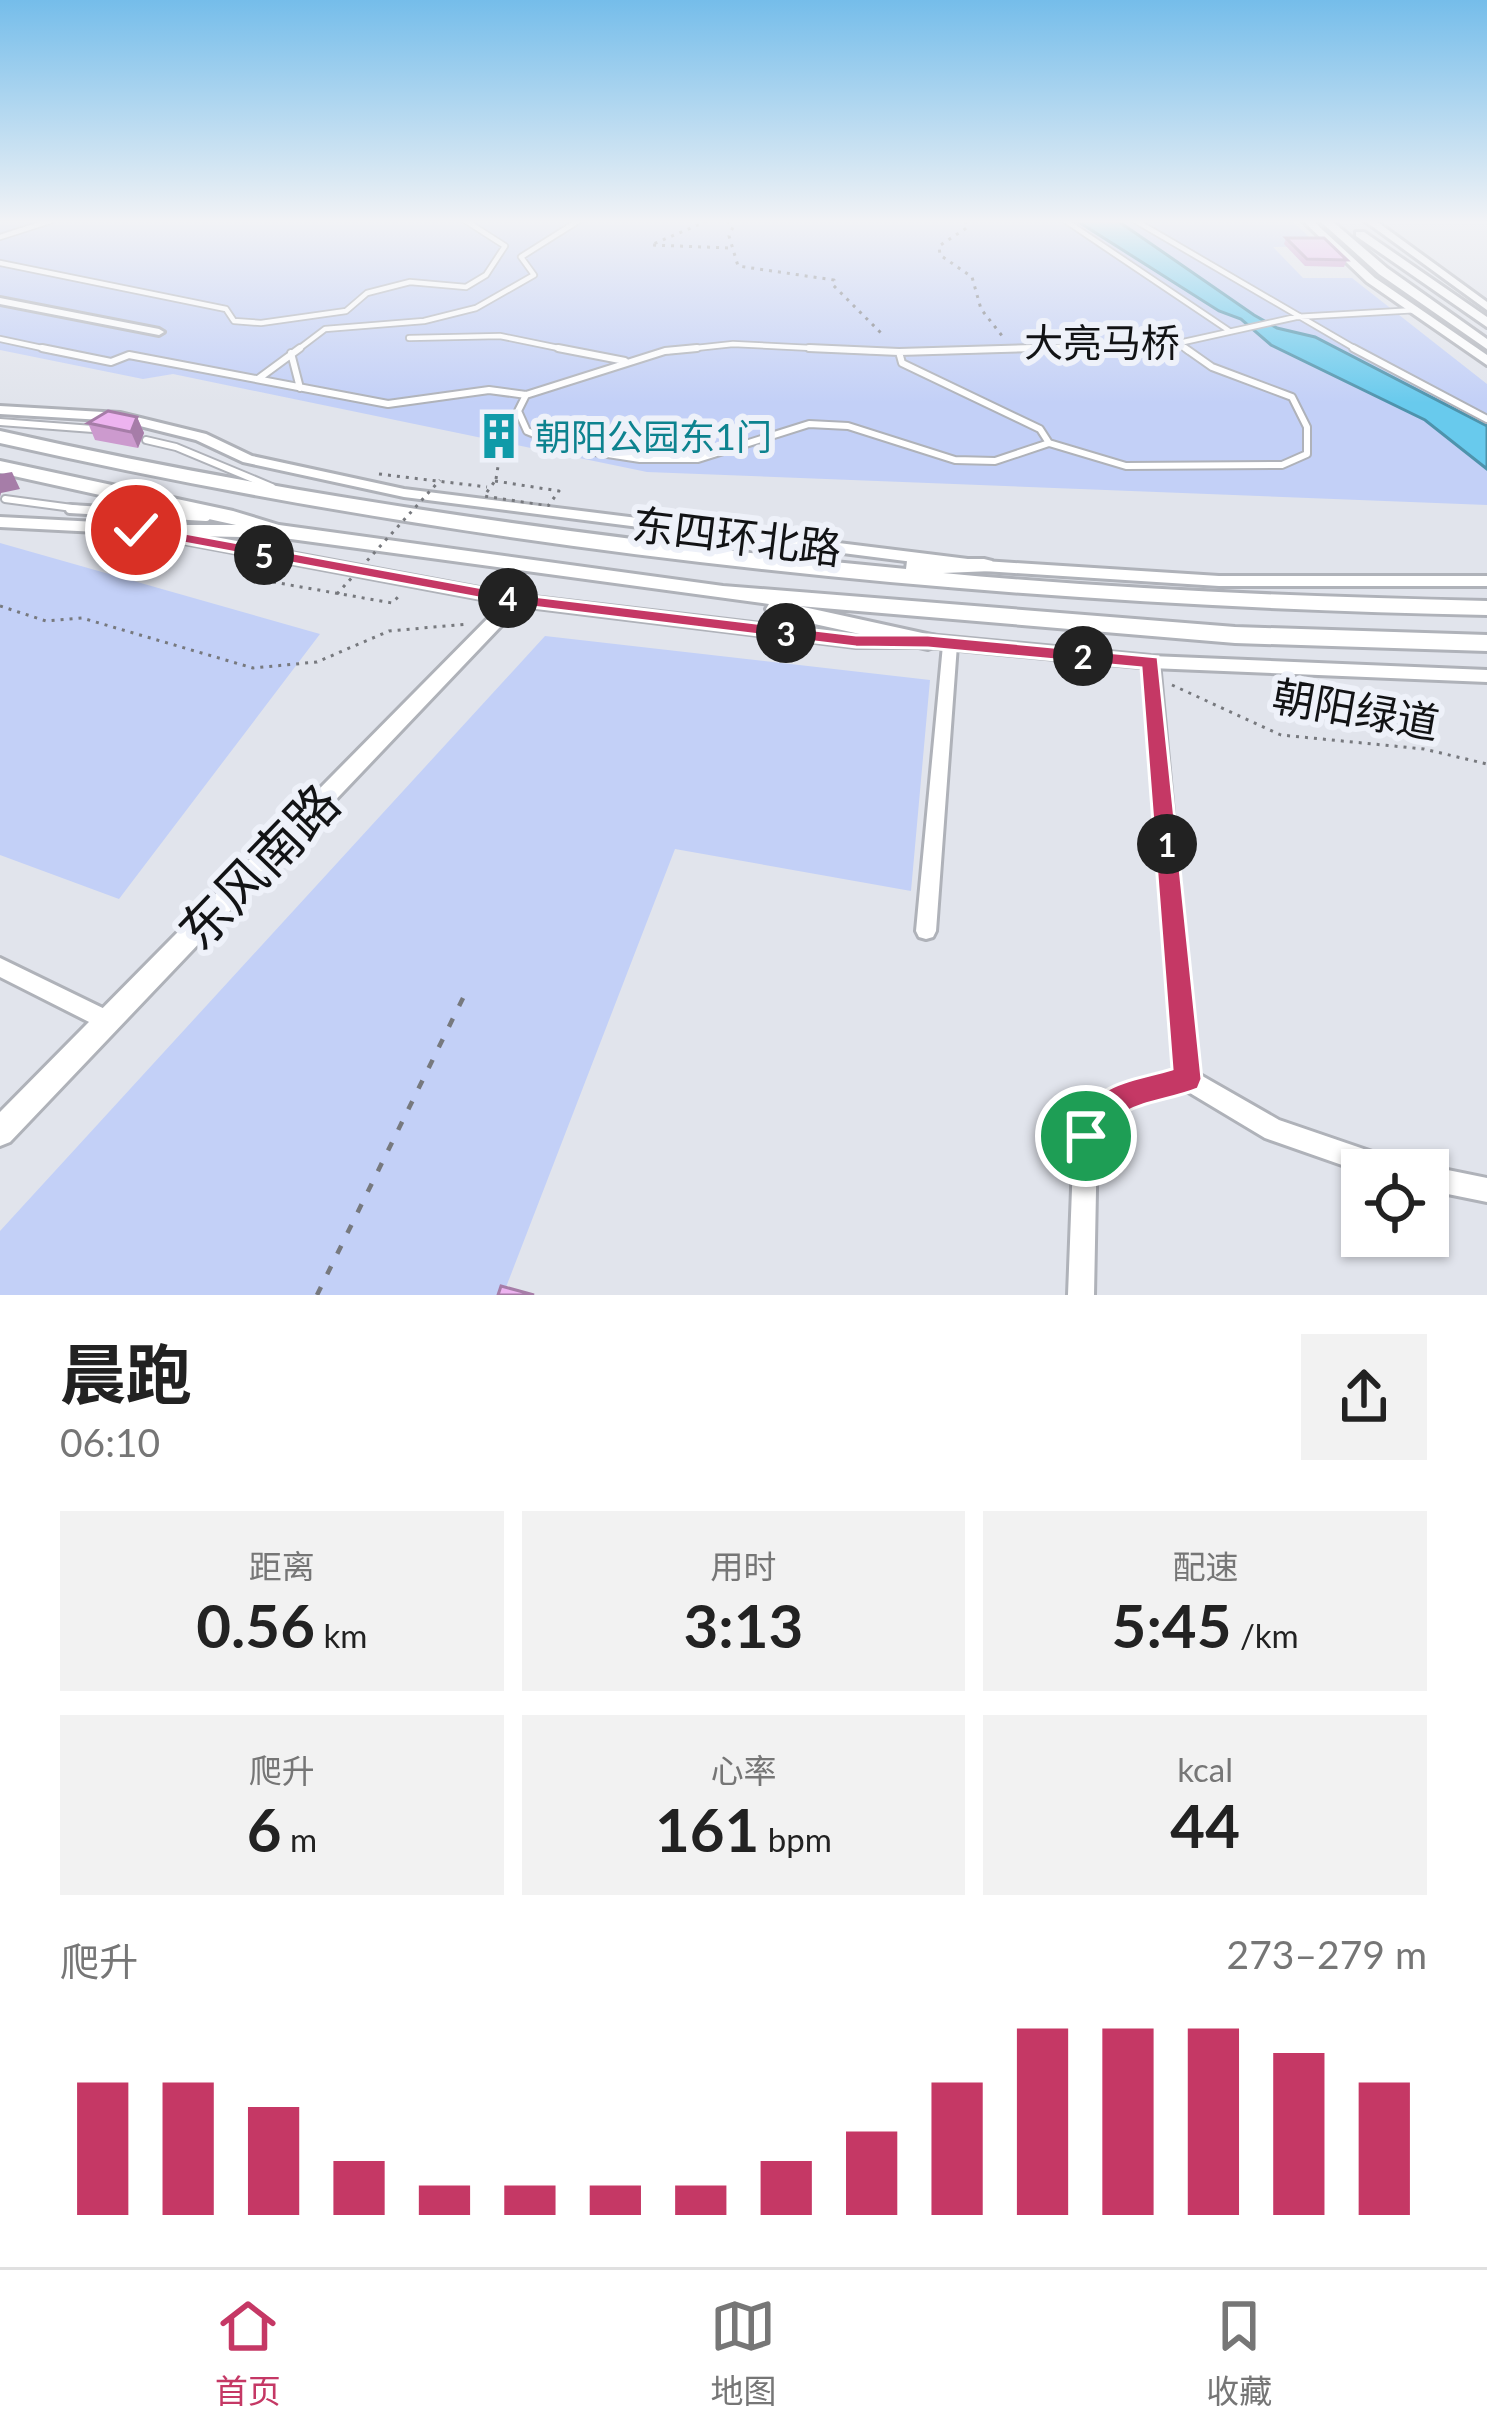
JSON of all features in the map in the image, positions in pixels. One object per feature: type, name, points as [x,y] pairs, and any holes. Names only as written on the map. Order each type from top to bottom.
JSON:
[{"type":"highway","name":"东四环北路","points":[[0,436],[289,496],[795,566],[938,582],[1218,601],[1487,608]]},
{"type":"highway","name":"东四环北路","points":[[0,467],[276,531],[723,593],[1235,635],[1487,643]]},
{"type":"highway","points":[[136,530],[276,531]]},
{"type":"highway","points":[[795,566],[984,566]]},
{"type":"highway","points":[[723,593],[818,620],[939,643]]},
{"type":"main road","points":[[1398,281],[1487,345]]},
{"type":"main road","points":[[1430,281],[1487,323]]},
{"type":"street","points":[[1373,281],[1487,358]]},
{"type":"street","points":[[1452,281],[1487,307]]},
{"type":"street","points":[[0,301],[159,332]]},
{"type":"street","name":"东四环北路","points":[[0,410],[120,417],[201,437],[248,460],[404,493],[984,566],[1219,581],[1487,581]]},
{"type":"street","points":[[0,522],[136,530],[516,600],[856,641],[939,643],[1152,670],[1487,676]]},
{"type":"street","name":"东风南路","points":[[0,1132],[516,600]]},
{"type":"street","points":[[926,931],[939,643]]},
{"type":"street","points":[[1152,670],[1187,1079]]},
{"type":"street","points":[[0,967],[108,1021]]},
{"type":"street","points":[[1081,1295],[1082,1167],[1094,1116],[1111,1101],[1187,1079],[1273,1130],[1341,1153]]},
{"type":"street","points":[[1449,1182],[1487,1190]]},
{"type":"lane","points":[[91,281],[226,309],[235,321],[261,323],[346,311],[367,293],[410,282],[466,287],[475,281]]},
{"type":"lane","points":[[257,380],[325,329],[424,321],[476,308],[527,281]]},
{"type":"lane","points":[[1156,281],[1229,331]]},
{"type":"lane","points":[[1237,281],[1487,419]]},
{"type":"lane","points":[[0,339],[110,362],[128,355],[388,404],[489,390],[526,395],[665,351],[734,344],[899,352],[1179,343],[1296,317],[1419,310]]},
{"type":"lane","points":[[334,313],[340,327]]},
{"type":"lane","points":[[409,338],[500,336],[627,361]]},
{"type":"lane","points":[[526,395],[518,411],[527,431],[569,448],[640,459],[698,459],[809,424],[848,426],[955,460],[995,461],[1049,443],[1126,466],[1282,465],[1307,454],[1308,435],[1300,405],[1278,386],[1214,369],[1179,343]]},
{"type":"lane","points":[[899,352],[902,363],[922,376],[1040,428],[1049,443]]},
{"type":"lane","points":[[291,353],[301,388]]},
{"type":"lane","points":[[0,422],[93,429]]},
{"type":"lane","points":[[146,440],[240,472],[289,496]]},
{"type":"lane","points":[[5,499],[130,515],[233,518]]},
{"type":"path","points":[[834,281],[876,330],[900,345],[899,352]]},
{"type":"path","points":[[973,281],[981,309],[1001,328],[1006,351]]},
{"type":"path","points":[[496,481],[499,460],[527,431]]},
{"type":"path","points":[[382,471],[489,487]]},
{"type":"path","points":[[337,594],[440,480]]},
{"type":"path","points":[[273,582],[392,603]]},
{"type":"path","points":[[0,606],[46,621],[82,618],[253,668],[317,662],[389,631],[494,623]]},
{"type":"path","name":"朝阳绿道","points":[[1152,670],[1281,735],[1424,749],[1487,764]]},
{"type":"path","points":[[317,1295],[464,996]]},
{"type":"shaded area","points":[[0,281],[1356,281],[1487,384],[1487,505],[647,472],[173,374],[143,379],[0,350]]},
{"type":"shaded area","points":[[1172,281],[1205,281],[1277,328],[1315,337],[1487,426],[1487,469],[1425,420],[1271,345],[1241,319]]},
{"type":"shaded area","points":[[0,543],[320,634],[119,899],[0,855]]},
{"type":"shaded area","points":[[545,636],[930,680],[911,891],[675,849],[503,1295],[0,1295],[0,1231]]},
{"type":"building","points":[[108,411],[137,417],[131,432],[88,423]]},
{"type":"building","points":[[501,1286],[534,1295],[498,1295]]},
{"type":"place","name":"朝阳公园东1门","points":[[499,436]]},
{"type":"district","name":"大亮马桥","points":[[1102,342]]},
{"type":"route","points":[[136,530],[516,600],[856,641],[928,641],[1151,662],[1187,1079],[1111,1101],[1094,1116],[1086,1136]]}]
